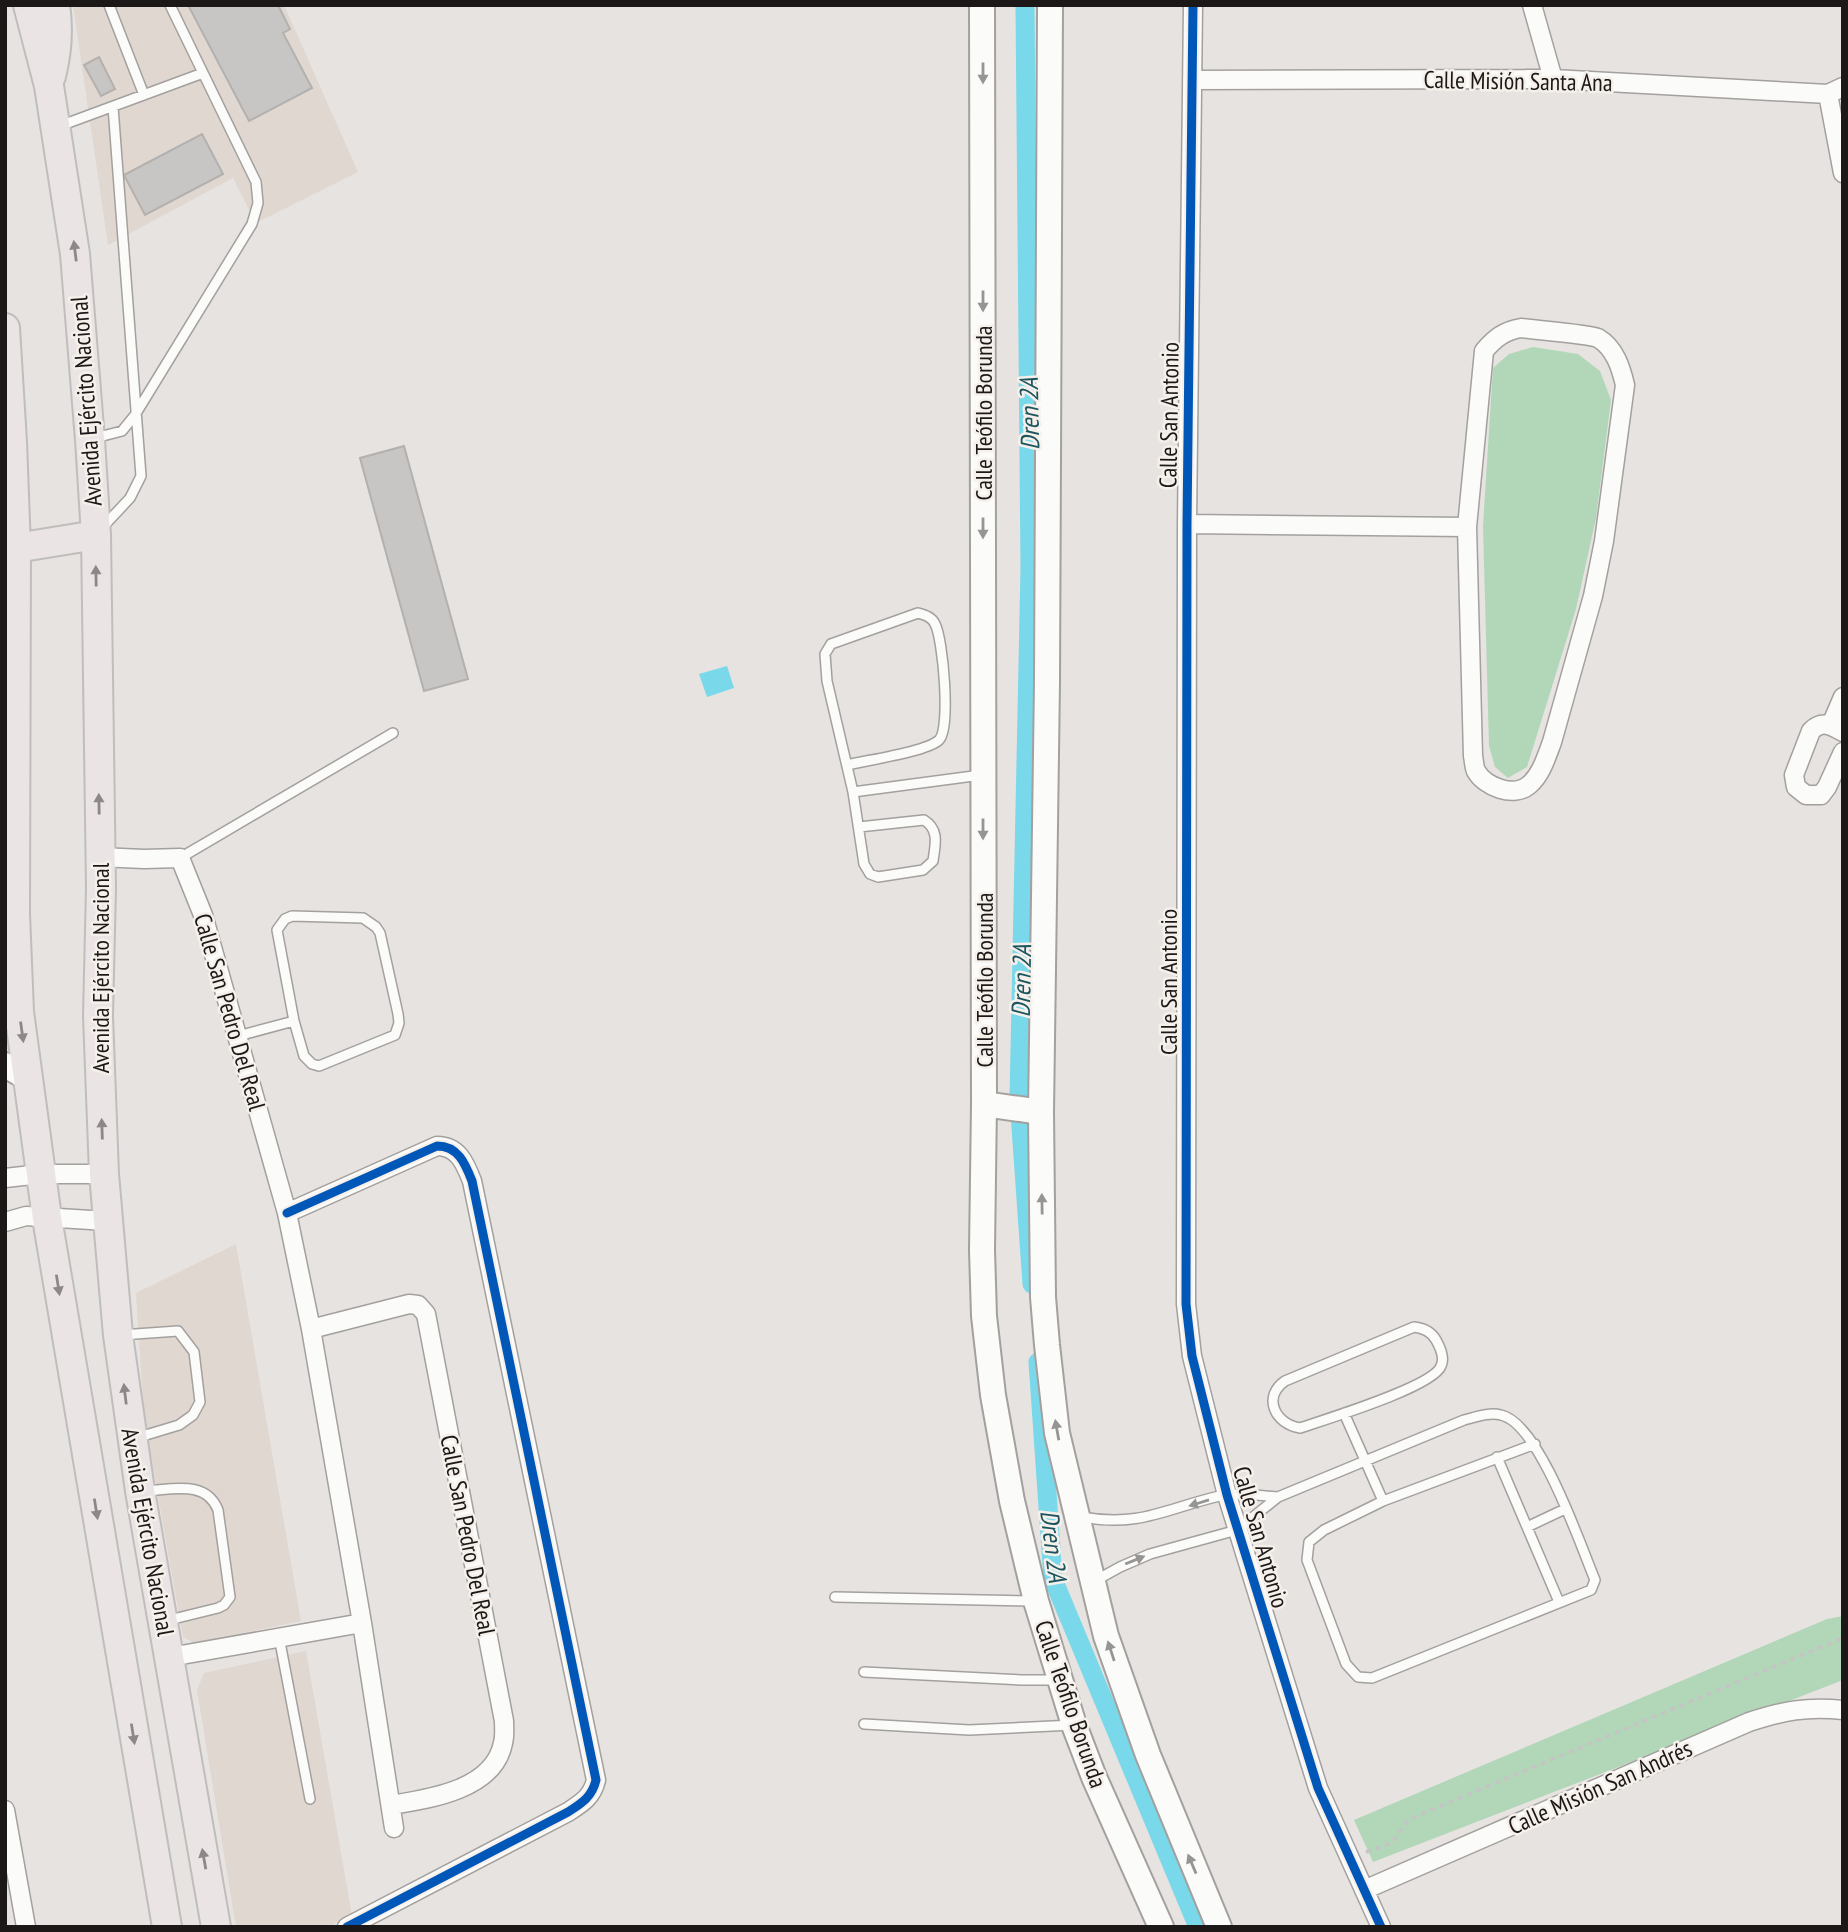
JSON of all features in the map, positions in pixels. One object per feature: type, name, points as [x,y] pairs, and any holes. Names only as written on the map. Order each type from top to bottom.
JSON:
[{"type":"main road","name":"Avenida Ejército Nacional","points":[[28,5],[49,86],[75,254],[90,440],[96,535],[98,1016],[107,1222],[118,1335],[131,1439],[216,1927]]},
{"type":"main road","points":[[49,86],[57,49],[55,5]]},
{"type":"main road","name":"Calle Teófilo Borunda","points":[[982,5],[983,775],[991,1105],[982,1250],[987,1354],[1012,1501],[1036,1601],[1059,1680],[1094,1777],[1161,1927]]},
{"type":"main road","points":[[1050,5],[1047,696],[1036,1111],[1046,1345],[1057,1433],[1092,1583],[1126,1698],[1184,1847],[1219,1927]]},
{"type":"main road","name":"Avenida Ejército Nacional","points":[[5,328],[9,495],[16,548],[10,858],[11,976],[19,1012],[17,1072],[41,1174],[167,1927]]},
{"type":"main road","points":[[16,548],[96,535]]},
{"type":"main road","points":[[991,1105],[1036,1111]]},
{"type":"street","name":"Calle San Antonio","points":[[1193,5],[1187,524],[1186,1304],[1192,1356],[1237,1530],[1318,1788],[1381,1927]]},
{"type":"street","points":[[1532,5],[1553,79]]},
{"type":"street","name":"Calle Misión Santa Ana","points":[[1192,80],[1553,79],[1835,90]]},
{"type":"street","points":[[1835,90],[1843,173]]},
{"type":"street","points":[[1521,328],[1597,338],[1611,350],[1620,364],[1625,384],[1604,541],[1593,596],[1552,742],[1544,764],[1525,788],[1508,791],[1486,783],[1475,771],[1471,733],[1467,527],[1483,351],[1507,330],[1521,328]]},
{"type":"street","points":[[1187,524],[1467,527]]},
{"type":"street","points":[[1843,697],[1837,729],[1817,725],[1808,736],[1794,775],[1796,787],[1806,795],[1821,796],[1843,752]]},
{"type":"street","points":[[99,857],[180,858]]},
{"type":"street","name":"Calle San Pedro Del Real","points":[[180,858],[203,915],[287,1213],[311,1329],[394,1828]]},
{"type":"street","points":[[287,1213],[437,1146],[447,1146],[455,1150],[467,1168],[472,1181],[596,1780],[594,1790],[568,1812],[347,1927]]},
{"type":"street","points":[[5,1178],[41,1174],[104,1174]]},
{"type":"street","points":[[5,1222],[26,1216],[107,1222]]},
{"type":"street","name":"Calle San Pedro Del Real","points":[[311,1329],[409,1304],[418,1305],[426,1314],[504,1721],[503,1744],[496,1761],[465,1787],[443,1796],[391,1805]]},
{"type":"street","points":[[170,1657],[362,1623]]},
{"type":"street","name":"Calle Misión San Andrés","points":[[1364,1890],[1749,1722],[1784,1711],[1816,1707],[1843,1710]]},
{"type":"street","points":[[5,1810],[26,1927]]},
{"type":"lane","points":[[109,5],[144,95]]},
{"type":"lane","points":[[90,440],[122,431],[135,415],[252,224],[258,203],[256,182],[170,5]]},
{"type":"lane","points":[[55,127],[204,73]]},
{"type":"lane","points":[[96,535],[130,498],[141,476],[113,107]]},
{"type":"lane","points":[[847,765],[920,749],[939,740],[944,734],[945,684],[937,627],[926,615],[918,612],[831,644],[828,648],[825,662],[827,681],[853,792],[864,864],[870,874],[878,877],[923,870],[933,861],[936,837],[931,824],[924,820],[859,827]]},
{"type":"lane","points":[[180,858],[393,733]]},
{"type":"lane","points":[[853,792],[983,775]]},
{"type":"lane","points":[[292,916],[363,918],[376,927],[380,933],[399,1023],[395,1035],[318,1066],[304,1056],[294,1021],[279,947],[277,930],[280,924],[292,916]]},
{"type":"lane","points":[[237,1035],[294,1021]]},
{"type":"lane","points":[[1422,1328],[1436,1339],[1443,1357],[1441,1367],[1434,1375],[1410,1388],[1344,1413],[1300,1428],[1291,1427],[1282,1421],[1276,1412],[1273,1394],[1285,1381],[1404,1330],[1422,1328]]},
{"type":"lane","points":[[118,1335],[178,1331],[194,1352],[200,1402],[192,1415],[179,1425],[131,1439]]},
{"type":"lane","points":[[1344,1413],[1383,1501]]},
{"type":"lane","points":[[1092,1583],[1150,1554],[1237,1530],[1278,1497],[1464,1420],[1487,1414],[1502,1415],[1514,1421],[1535,1444],[1565,1509],[1595,1580],[1591,1590],[1372,1678],[1358,1677],[1346,1664],[1307,1560],[1309,1542],[1324,1531],[1383,1501],[1535,1444]]},
{"type":"lane","points":[[1497,1457],[1559,1602]]},
{"type":"lane","points":[[140,1491],[197,1489],[214,1499],[218,1510],[230,1597],[218,1608],[163,1621]]},
{"type":"lane","points":[[1076,1516],[1125,1521],[1148,1518],[1227,1495],[1278,1497]]},
{"type":"lane","points":[[1527,1527],[1565,1509]]},
{"type":"lane","points":[[835,1597],[1036,1601]]},
{"type":"lane","points":[[279,1637],[310,1799]]},
{"type":"lane","points":[[864,1672],[1059,1680]]},
{"type":"lane","points":[[864,1724],[968,1730],[1074,1725]]},
{"type":"path","points":[[1349,1859],[1392,1843],[1409,1819],[1843,1638]]},
{"type":"shaded area","points":[[73,5],[284,5],[358,172],[256,223],[233,178],[108,245]]},
{"type":"shaded area","points":[[236,1244],[301,1621],[194,1643],[183,1637],[144,1418],[136,1293]]},
{"type":"shaded area","points":[[306,1651],[352,1916],[328,1927],[236,1927],[197,1690],[204,1673]]},
{"type":"green space","points":[[1533,347],[1578,354],[1600,371],[1611,400],[1596,518],[1576,609],[1527,767],[1508,778],[1495,767],[1489,746],[1483,526],[1493,368],[1509,354]]},
{"type":"green space","points":[[1843,1616],[1843,1680],[1373,1862],[1354,1820],[1827,1619]]},
{"type":"water","points":[[727,666],[734,688],[707,697],[699,674]]},
{"type":"building","points":[[188,5],[278,5],[290,29],[283,33],[312,88],[249,121]]},
{"type":"building","points":[[99,57],[115,89],[101,96],[84,65]]},
{"type":"building","points":[[202,134],[223,174],[145,215],[124,175]]},
{"type":"building","points":[[404,446],[468,679],[424,691],[360,458]]},
{"type":"waterway","name":"Dren 2A","points":[[1025,5],[1030,568],[1019,1099],[1032,1284]]},
{"type":"waterway","name":"Dren 2A","points":[[1038,1362],[1053,1579],[1198,1927]]},
{"type":"cycle path","points":[[1193,5],[1187,524],[1186,1304],[1192,1356],[1227,1495],[1318,1788],[1381,1927]]},
{"type":"cycle path","points":[[287,1213],[437,1146],[455,1152],[463,1162],[472,1181],[596,1780],[589,1795],[568,1812],[347,1927]]}]
